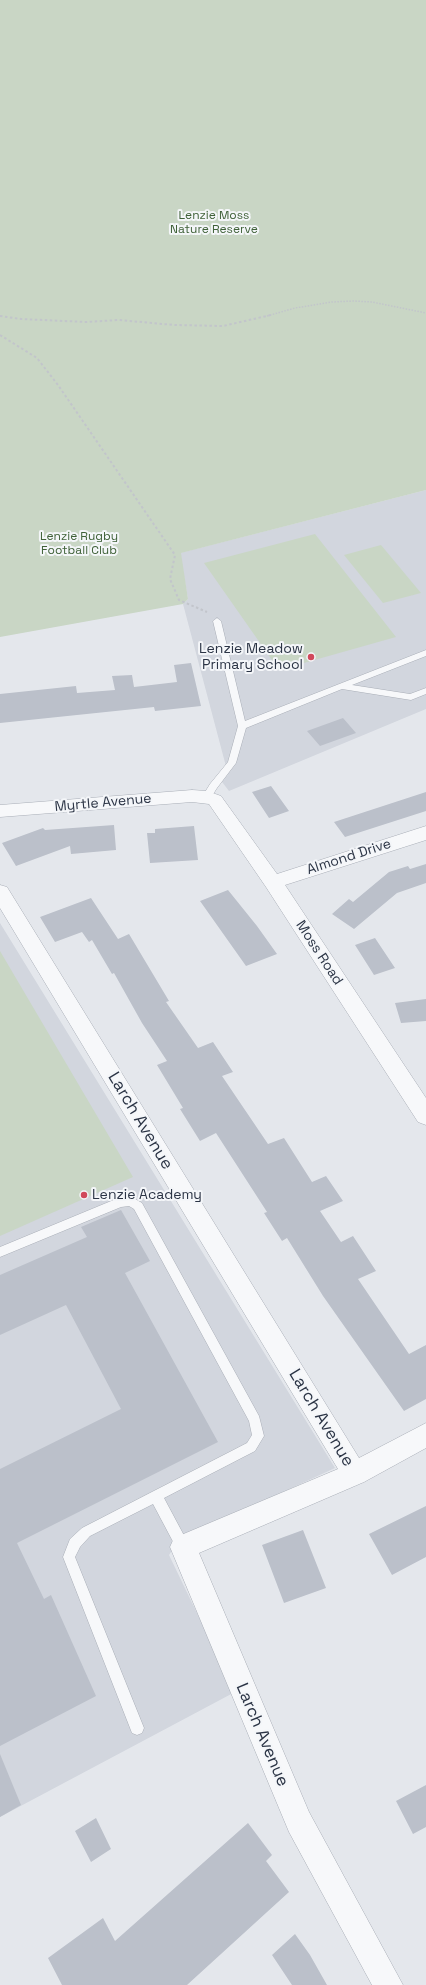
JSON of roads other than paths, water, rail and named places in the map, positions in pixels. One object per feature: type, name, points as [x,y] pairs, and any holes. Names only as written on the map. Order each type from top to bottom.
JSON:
[{"type":"street","name":"Myrtle Avenue","points":[[0,812],[192,796],[207,797]]},
{"type":"street","name":"Moss Road","points":[[207,797],[215,800],[222,808],[419,1090],[426,1116]]},
{"type":"street","name":"Almond Drive","points":[[273,882],[426,832]]},
{"type":"street","name":"Larch Avenue","points":[[0,892],[355,1474],[183,1547],[299,1822],[388,1985]]},
{"type":"street","points":[[355,1474],[426,1435]]},
{"type":"lane","points":[[207,797],[213,786],[232,763],[242,726],[217,621]]},
{"type":"lane","points":[[242,726],[426,653]]},
{"type":"lane","points":[[343,687],[411,697],[426,691]]},
{"type":"lane","points":[[0,1252],[120,1202],[130,1201],[138,1206],[255,1420],[258,1436],[251,1448],[86,1532],[75,1543],[69,1557],[137,1728]]},
{"type":"lane","points":[[156,1496],[183,1547]]},
{"type":"place","name":"Lenzie Meadow Primary School","points":[[311,657]]},
{"type":"place","name":"Lenzie Academy","points":[[84,1195]]},
{"type":"park label","name":"Lenzie Moss Nature Reserve","points":[[214,223]]},
{"type":"park label","name":"Lenzie Rugby Football Club","points":[[79,544]]}]
